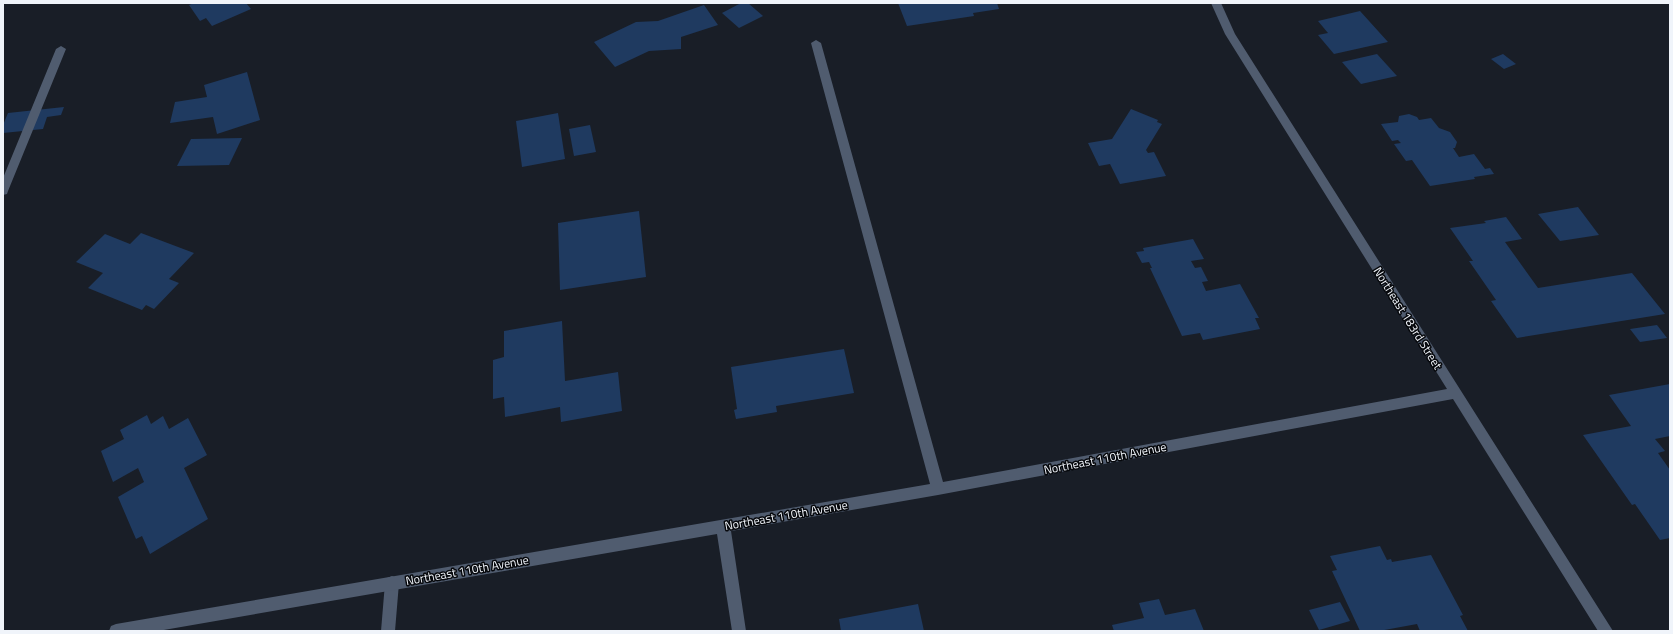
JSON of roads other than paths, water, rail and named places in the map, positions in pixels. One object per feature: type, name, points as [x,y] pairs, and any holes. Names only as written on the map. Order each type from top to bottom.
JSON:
[{"type":"street","name":"Northeast 183rd Street","points":[[1216,3],[1230,34],[1606,631]]},
{"type":"street","points":[[816,43],[938,489]]},
{"type":"street","points":[[3,191],[61,49]]},
{"type":"street","name":"Northeast 110th Avenue","points":[[116,631],[938,489],[1455,393]]},
{"type":"street","points":[[723,525],[739,631]]},
{"type":"street","points":[[388,631],[392,583]]}]
